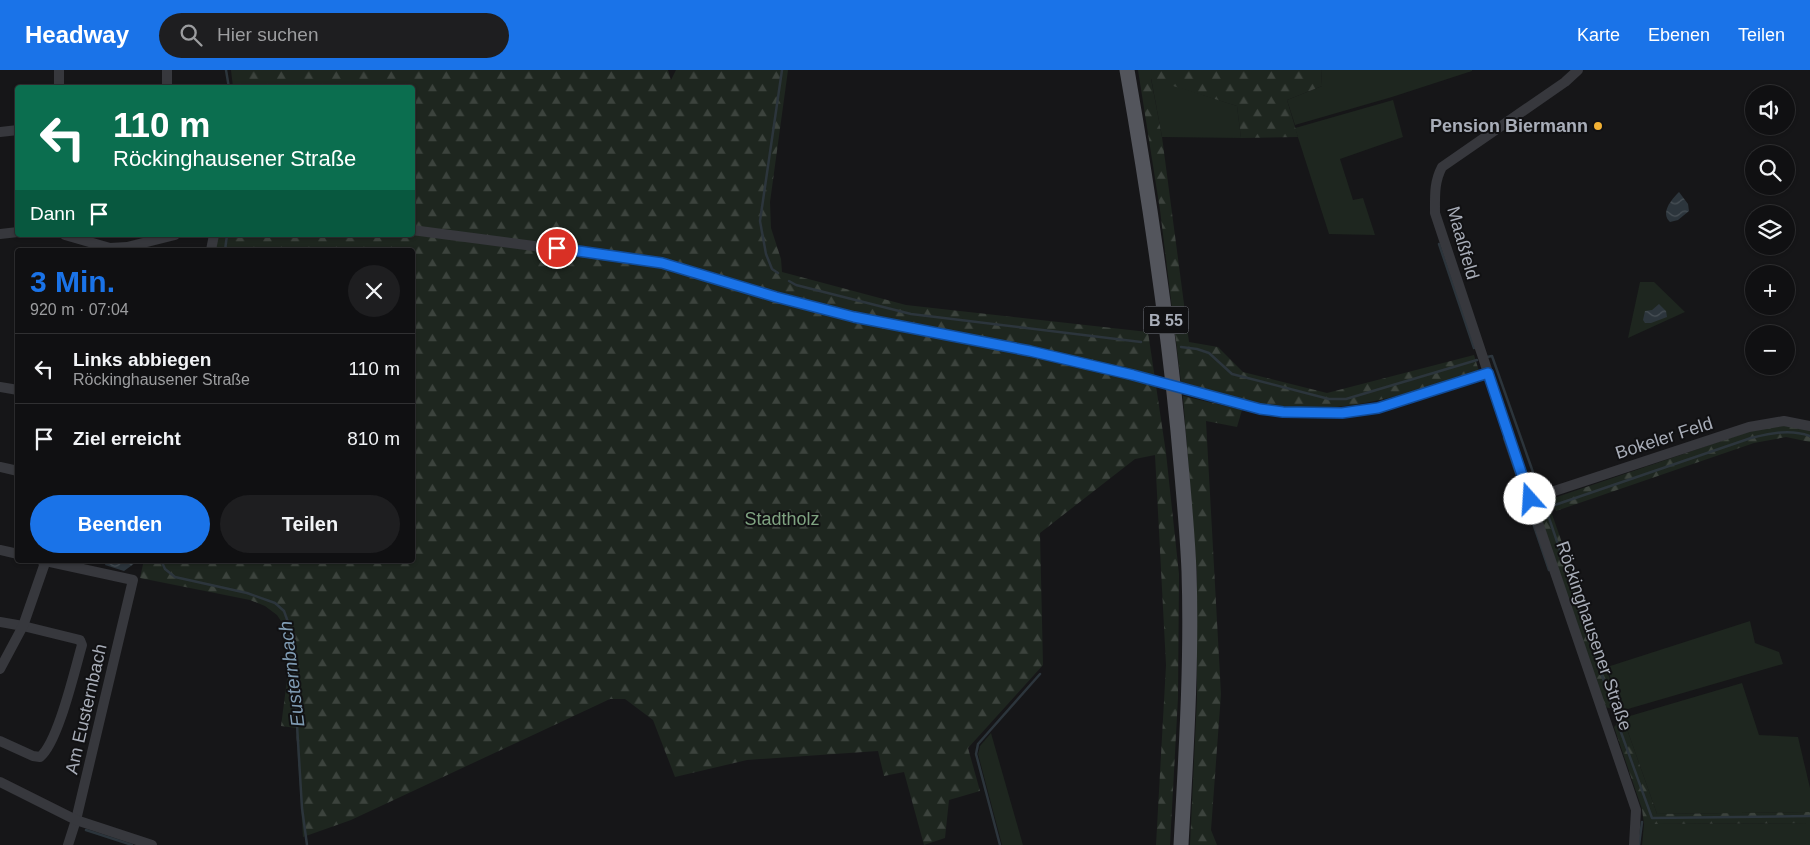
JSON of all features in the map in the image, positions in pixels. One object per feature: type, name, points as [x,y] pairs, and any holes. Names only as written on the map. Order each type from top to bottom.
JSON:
[{"type":"main road","name":"B 55","points":[[1128,70],[1151,210],[1170,356],[1185,509],[1189,572],[1189,698],[1181,845]]},
{"type":"street","points":[[59,70],[59,85]]},
{"type":"street","points":[[166,70],[167,85]]},
{"type":"street","name":"Maaßfeld","points":[[1488,373],[1435,213],[1434,188],[1437,176],[1442,167],[1450,160],[1566,82],[1578,70]]},
{"type":"street","points":[[0,132],[15,130]]},
{"type":"street","points":[[415,230],[662,263],[776,297],[854,317],[1030,351],[1133,375],[1260,409],[1275,411],[1304,414],[1342,413],[1378,408],[1488,373]]},
{"type":"street","points":[[0,234],[15,232]]},
{"type":"street","points":[[73,237],[110,248],[127,247],[167,237]]},
{"type":"street","name":"Röckinghausener Straße","points":[[1488,373],[1636,810],[1634,845]]},
{"type":"street","points":[[0,387],[15,390]]},
{"type":"street","name":"Bokeler Feld","points":[[1530,499],[1749,427],[1784,421],[1810,426]]},
{"type":"street","points":[[0,467],[15,471]]},
{"type":"street","points":[[0,550],[15,553]]},
{"type":"street","points":[[0,669],[23,626],[43,563]]},
{"type":"street","name":"Am Eusternbach","points":[[57,563],[133,580],[76,820],[68,845]]},
{"type":"street","points":[[0,622],[80,640],[82,645],[57,726],[45,753],[40,757],[33,756],[0,741]]},
{"type":"street","points":[[0,782],[76,820],[152,845]]},
{"type":"green space","name":"Stadtholz","points":[[231,70],[668,70],[671,80],[676,70],[788,70],[770,202],[771,228],[781,259],[782,272],[906,305],[1148,332],[1166,453],[1179,574],[1178,698],[1170,845],[1156,845],[1166,665],[1155,455],[1135,459],[1040,533],[1043,665],[968,748],[980,791],[949,800],[945,838],[924,845],[904,772],[884,776],[878,751],[747,760],[675,777],[653,720],[625,699],[610,699],[351,820],[303,837],[296,728],[281,726],[287,680],[283,624],[277,615],[265,606],[250,600],[140,578],[143,563],[415,563],[415,248],[214,248],[217,237],[415,237],[415,85],[233,85]]},
{"type":"green space","points":[[1138,70],[1321,70],[1322,86],[1287,100],[1298,137],[1241,138],[1237,106],[1151,79],[1162,137],[1189,342],[1218,347],[1243,372],[1327,393],[1474,355],[1479,371],[1384,399],[1335,407],[1310,408],[1259,403],[1181,382],[1160,210]]},
{"type":"green space","points":[[1321,70],[1472,71],[1392,97],[1295,125],[1287,100],[1322,86]]},
{"type":"green space","points":[[1151,78],[1237,106],[1241,138],[1162,137]]},
{"type":"green space","points":[[1393,100],[1403,137],[1340,159],[1353,200],[1363,198],[1375,235],[1329,234],[1295,128]]},
{"type":"green space","points":[[1640,282],[1654,282],[1685,312],[1628,338]]},
{"type":"green space","points":[[1183,396],[1242,410],[1237,427],[1206,421],[1221,694],[1211,830],[1217,845],[1190,845],[1197,698],[1197,573]]},
{"type":"green space","points":[[1781,425],[1810,430],[1810,442],[1786,437],[1754,443],[1556,511],[1551,499],[1748,432]]},
{"type":"green space","points":[[1547,500],[1621,711],[1605,707],[1535,504]]},
{"type":"green space","points":[[1750,621],[1755,643],[1779,652],[1783,664],[1621,711],[1607,667]]},
{"type":"green space","points":[[1742,683],[1759,735],[1798,737],[1810,788],[1810,812],[1657,814],[1623,718]]},
{"type":"green space","points":[[1623,718],[1657,814],[1810,812],[1810,823],[1644,824],[1642,809],[1614,727]]},
{"type":"green space","points":[[991,733],[1023,845],[1002,845],[978,754],[980,746]]},
{"type":"green space","points":[[1810,823],[1810,845],[1642,845],[1644,824]]},
{"type":"water","points":[[1679,192],[1688,204],[1689,211],[1678,220],[1670,222],[1666,211]]},
{"type":"water","points":[[1659,304],[1666,311],[1667,317],[1651,323],[1645,323],[1643,320],[1645,311],[1652,310]]},
{"type":"water","points":[[106,563],[135,563],[124,571],[105,565]]},
{"type":"waterway","name":"Eusternbach","points":[[226,70],[228,85]]},
{"type":"waterway","points":[[778,273],[772,269],[766,254],[760,221],[782,70]]},
{"type":"waterway","name":"Eusternbach","points":[[225,248],[227,237]]},
{"type":"waterway","points":[[1439,244],[1474,348]]},
{"type":"waterway","points":[[789,281],[796,285],[911,314],[1141,342]]},
{"type":"waterway","points":[[1181,347],[1209,353],[1232,374],[1329,399],[1346,399],[1477,360]]},
{"type":"waterway","points":[[1487,357],[1492,356],[1540,492]]},
{"type":"waterway","points":[[1546,508],[1751,438],[1788,432],[1810,436]]},
{"type":"waterway","points":[[1504,438],[1549,570]]},
{"type":"waterway","points":[[1543,500],[1614,711]]},
{"type":"waterway","name":"Eusternbach","points":[[162,563],[165,569],[175,577],[247,593],[275,603],[284,611],[288,622],[294,675],[302,808],[307,845]]},
{"type":"waterway","points":[[1000,845],[976,754],[978,744],[1040,674]]},
{"type":"waterway","points":[[1618,724],[1652,818],[1810,816]]},
{"type":"waterway","points":[[1639,845],[1642,822]]},
{"type":"waterway","points":[[86,830],[132,845]]},
{"type":"place","name":"Pension Biermann","points":[[1598,126]]},
{"type":"route","points":[[557,248],[662,263],[776,297],[854,317],[1030,351],[1133,375],[1260,409],[1304,414],[1342,413],[1378,408],[1488,373],[1530,499]]}]
